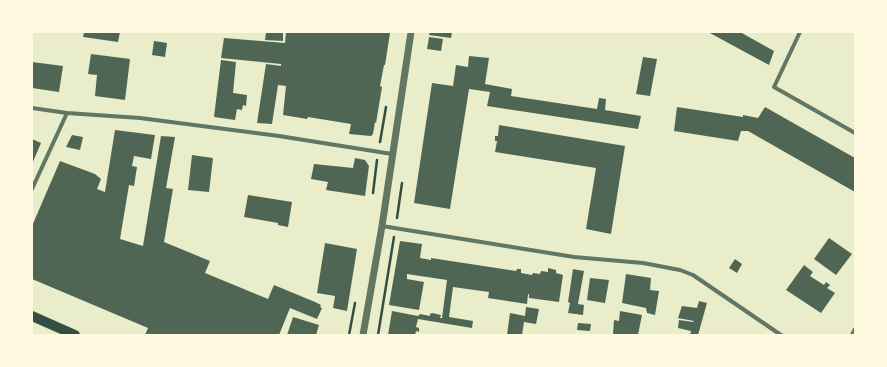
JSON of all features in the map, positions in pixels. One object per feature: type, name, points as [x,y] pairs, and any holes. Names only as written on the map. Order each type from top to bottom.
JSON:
[{"type":"main road","points":[[32,316],[75,335]]},
{"type":"street","points":[[363,335],[382,226],[411,32]]},
{"type":"street","points":[[800,32],[774,87],[855,133]]},
{"type":"street","points":[[32,108],[67,113],[140,118],[256,133],[392,154]]},
{"type":"street","points":[[32,189],[67,113]]},
{"type":"street","points":[[382,226],[574,257],[643,263],[680,270],[693,275],[781,335]]},
{"type":"street","points":[[852,335],[855,330]]},
{"type":"path","points":[[373,199],[378,152],[388,100]]},
{"type":"path","points":[[349,335],[356,297]]},
{"type":"building","points":[[84,32],[120,32],[118,42],[83,37]]},
{"type":"building","points":[[266,32],[283,32],[283,41],[265,40]]},
{"type":"building","points":[[286,32],[390,33],[380,86],[382,87],[376,123],[375,122],[373,134],[371,136],[349,134],[351,124],[308,117],[307,119],[283,115],[286,86],[278,85],[272,124],[257,123],[266,64],[281,66],[281,64],[221,58],[224,38],[285,43]]},
{"type":"building","points":[[430,32],[452,32],[451,38],[429,35]]},
{"type":"building","points":[[708,32],[740,32],[774,51],[769,65]]},
{"type":"building","points":[[429,37],[443,39],[441,51],[427,49]]},
{"type":"building","points":[[154,41],[167,43],[165,57],[152,55]]},
{"type":"building","points":[[91,54],[130,59],[125,100],[95,96],[97,75],[88,74]]},
{"type":"building","points":[[469,56],[489,58],[485,84],[512,89],[511,96],[597,109],[599,98],[606,99],[605,110],[641,116],[638,129],[487,106],[490,92],[469,89],[450,209],[414,203],[432,83],[453,86],[456,65],[468,67]]},
{"type":"building","points":[[643,57],[657,59],[650,96],[636,94]]},
{"type":"building","points":[[221,60],[236,62],[233,93],[247,95],[246,106],[243,105],[242,110],[237,109],[235,120],[214,117]]},
{"type":"building","points":[[32,62],[63,66],[59,92],[32,88]]},
{"type":"building","points":[[677,107],[758,118],[765,107],[855,158],[855,192],[748,131],[741,131],[738,141],[674,131]]},
{"type":"building","points":[[499,125],[625,146],[611,234],[586,229],[596,168],[495,152],[497,141],[495,141],[495,136],[498,136]]},
{"type":"building","points":[[115,130],[155,135],[151,159],[134,156],[132,166],[137,167],[134,186],[129,185],[120,239],[143,246],[161,136],[175,137],[166,188],[173,189],[164,242],[210,261],[205,273],[268,299],[274,285],[321,305],[320,307],[322,308],[317,319],[290,308],[279,335],[145,335],[148,328],[32,279],[32,226],[60,161],[95,174],[101,179],[97,189],[105,192]]},
{"type":"building","points":[[72,135],[83,137],[80,150],[66,147]]},
{"type":"building","points":[[32,139],[41,143],[32,164]]},
{"type":"building","points":[[192,155],[213,158],[209,192],[188,190]]},
{"type":"building","points":[[355,158],[365,160],[369,166],[365,196],[326,190],[328,182],[311,179],[314,164],[353,168]]},
{"type":"building","points":[[248,195],[292,202],[288,227],[278,225],[278,223],[244,217]]},
{"type":"building","points":[[829,238],[852,254],[836,275],[814,259]]},
{"type":"building","points":[[400,241],[422,244],[420,258],[431,260],[431,258],[516,271],[517,269],[521,269],[521,273],[532,275],[533,273],[540,274],[541,271],[548,272],[548,268],[556,270],[556,273],[563,275],[559,302],[529,298],[528,294],[527,304],[488,298],[489,292],[453,287],[449,317],[473,321],[472,328],[418,319],[416,327],[419,328],[419,332],[416,331],[415,335],[388,335],[392,311],[418,316],[420,314],[430,316],[432,313],[441,315],[440,318],[442,318],[447,280],[407,274],[407,279],[424,282],[419,310],[389,305]]},
{"type":"building","points":[[325,243],[357,249],[347,311],[333,308],[335,296],[317,293]]},
{"type":"building","points":[[735,259],[742,264],[737,273],[729,268]]},
{"type":"building","points":[[804,265],[813,272],[810,276],[824,285],[826,282],[830,285],[827,288],[835,293],[821,313],[786,290]]},
{"type":"building","points":[[573,269],[584,271],[578,304],[584,305],[583,315],[568,313],[570,303],[568,302]]},
{"type":"building","points":[[626,274],[651,278],[650,290],[659,291],[655,315],[647,313],[646,308],[622,303]]},
{"type":"building","points":[[590,278],[609,280],[605,303],[587,300]]},
{"type":"building","points":[[699,301],[707,303],[698,335],[690,335],[691,331],[678,328],[679,320],[694,321],[678,318],[682,306],[697,308]]},
{"type":"building","points":[[526,307],[539,309],[536,324],[524,322],[522,335],[507,335],[510,313],[525,316]]},
{"type":"building","points":[[620,311],[642,315],[638,335],[613,335],[614,320],[619,321]]},
{"type":"building","points":[[293,317],[319,325],[316,335],[287,335]]},
{"type":"building","points":[[578,323],[591,324],[590,331],[577,330]]}]
